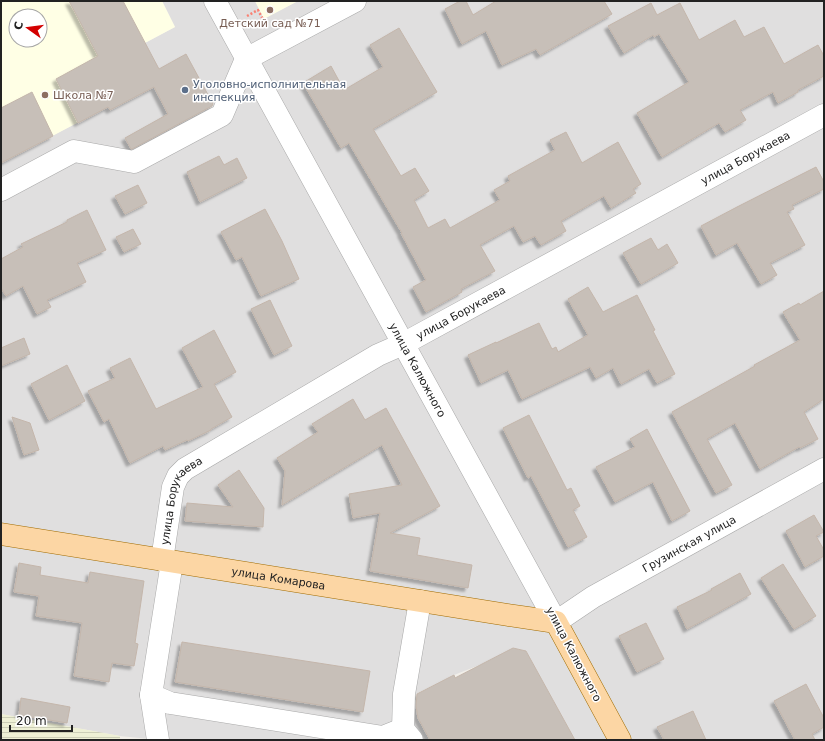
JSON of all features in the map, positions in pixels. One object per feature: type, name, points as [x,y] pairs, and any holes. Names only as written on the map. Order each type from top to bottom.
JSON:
[{"type":"main road","name":"улица Комарова","points":[[1,534],[556,622]]},
{"type":"main road","name":"улица Калюжного","points":[[556,622],[620,740]]},
{"type":"street","name":"улица Калюжного","points":[[215,1],[556,622]]},
{"type":"street","points":[[1,190],[74,151],[134,162],[222,115],[246,59],[355,1]]},
{"type":"street","name":"улица Борукаева","points":[[158,740],[151,695],[167,561],[173,487],[178,476],[185,469],[378,355],[403,344],[824,115]]},
{"type":"street","name":"Грузинская улица","points":[[556,622],[593,597],[824,468]]},
{"type":"street","points":[[151,695],[170,703],[383,737],[407,735],[404,694],[420,600]]},
{"type":"path","points":[[241,19],[258,10],[270,30]]},
{"type":"shaded area","name":"Школа №7","points":[[1,1],[162,1],[175,27],[79,78],[98,112],[1,163]]},
{"type":"shaded area","points":[[162,1],[255,1],[264,18],[298,1],[824,1],[824,740],[575,740],[526,651],[513,648],[414,695],[418,718],[430,740],[159,740],[120,736],[1,714],[1,163],[97,112],[79,78],[175,27]]},
{"type":"shaded area","name":"Детский сад №71","points":[[255,1],[298,1],[264,19]]},
{"type":"shaded area","points":[[1,714],[120,736],[120,740],[1,740]]},
{"type":"building","points":[[69,1],[123,1],[159,69],[186,54],[213,104],[212,106],[132,149],[125,138],[168,114],[154,87],[110,110],[108,107],[78,123],[56,79],[98,56]]},
{"type":"building","points":[[460,1],[466,1],[473,15],[496,1],[604,1],[612,14],[540,55],[536,49],[502,65],[486,31],[462,44],[445,9]]},
{"type":"building","points":[[651,3],[657,15],[680,3],[699,40],[735,20],[744,37],[764,27],[784,64],[818,45],[824,56],[824,76],[778,103],[773,92],[740,110],[746,120],[725,132],[719,123],[662,157],[637,113],[689,82],[659,34],[654,37],[653,35],[624,53],[608,26]]},
{"type":"building","points":[[399,28],[437,92],[373,129],[401,176],[415,168],[429,191],[414,200],[428,228],[445,219],[450,228],[500,200],[494,190],[510,181],[508,176],[555,150],[550,140],[566,132],[582,163],[618,142],[641,184],[633,189],[636,193],[611,208],[604,196],[561,221],[566,231],[541,245],[535,236],[523,242],[514,226],[480,245],[495,271],[461,289],[462,292],[426,312],[413,287],[426,280],[402,233],[349,143],[341,148],[303,83],[331,66],[344,90],[383,67],[370,45]]},
{"type":"building","points":[[32,92],[53,136],[1,163],[1,108]]},
{"type":"building","points":[[219,156],[224,165],[237,158],[247,178],[200,202],[187,172]]},
{"type":"building","points":[[816,167],[824,182],[824,189],[792,205],[794,209],[787,212],[805,245],[770,263],[777,275],[761,284],[737,243],[716,255],[701,226]]},
{"type":"building","points":[[138,185],[147,203],[125,214],[115,196]]},
{"type":"building","points":[[265,209],[282,241],[299,279],[261,296],[242,257],[236,260],[221,232]]},
{"type":"building","points":[[87,210],[106,250],[77,263],[86,282],[47,300],[51,307],[37,314],[23,286],[6,296],[1,288],[1,259],[23,247],[21,244],[67,222],[67,220]]},
{"type":"building","points":[[133,229],[141,244],[124,252],[116,237]]},
{"type":"building","points":[[651,238],[658,250],[667,244],[678,263],[641,284],[623,253]]},
{"type":"building","points":[[588,287],[603,312],[637,295],[675,374],[657,383],[649,369],[621,384],[613,368],[596,378],[590,367],[522,399],[508,370],[481,383],[468,355],[496,342],[539,323],[552,349],[556,347],[558,352],[588,335],[568,299]]},
{"type":"building","points":[[824,291],[824,399],[804,412],[818,439],[800,448],[799,447],[760,469],[735,423],[707,439],[732,485],[716,493],[672,412],[800,340],[783,312],[799,303],[800,305]]},
{"type":"building","points":[[270,300],[292,346],[274,355],[251,309]]},
{"type":"building","points":[[214,330],[236,372],[214,384],[232,417],[211,430],[188,441],[187,440],[165,450],[163,446],[130,463],[109,419],[104,422],[88,391],[115,378],[110,368],[130,358],[156,409],[203,387],[182,348]]},
{"type":"building","points":[[24,338],[30,354],[1,366],[1,348]]},
{"type":"building","points":[[67,365],[85,401],[49,420],[31,384]]},
{"type":"building","points":[[353,399],[365,420],[386,408],[440,506],[390,533],[420,538],[417,555],[472,565],[468,588],[370,571],[380,513],[353,518],[349,494],[402,485],[382,445],[282,505],[285,471],[277,458],[318,432],[312,424]]},
{"type":"building","points":[[529,415],[567,490],[571,488],[580,506],[573,510],[587,537],[568,547],[531,476],[528,478],[503,428]]},
{"type":"building","points":[[12,417],[30,423],[39,450],[24,455]]},
{"type":"building","points":[[647,429],[690,511],[672,521],[653,482],[615,502],[596,467],[635,447],[630,439]]},
{"type":"building","points":[[239,470],[264,508],[263,527],[185,521],[187,503],[233,507],[218,485]]},
{"type":"building","points":[[814,515],[824,532],[816,536],[824,550],[824,556],[805,567],[786,531]]},
{"type":"building","points":[[19,563],[41,567],[40,575],[88,583],[90,572],[144,581],[135,643],[138,644],[134,666],[112,663],[109,682],[74,676],[82,623],[36,616],[39,596],[14,592]]},
{"type":"building","points":[[783,564],[816,616],[794,629],[761,578]]},
{"type":"building","points":[[740,573],[751,594],[687,629],[677,607],[712,590],[711,589]]},
{"type":"building","points":[[646,623],[664,659],[637,672],[619,636]]},
{"type":"building","points":[[182,642],[370,671],[363,712],[175,682]]},
{"type":"building","points":[[513,648],[526,651],[575,740],[430,740],[418,718],[416,706],[417,694],[454,675],[455,678]]},
{"type":"building","points":[[806,684],[824,718],[824,727],[812,734],[815,740],[795,740],[774,701]]},
{"type":"building","points":[[21,698],[70,707],[67,723],[19,715]]},
{"type":"building","points":[[693,711],[706,740],[664,740],[657,727]]},
{"type":"place","name":"Детский сад №71","points":[[270,10]]},
{"type":"place","name":"Уголовно-исполнительная инспекция","points":[[185,90]]},
{"type":"place","name":"Школа №7","points":[[45,95]]}]
